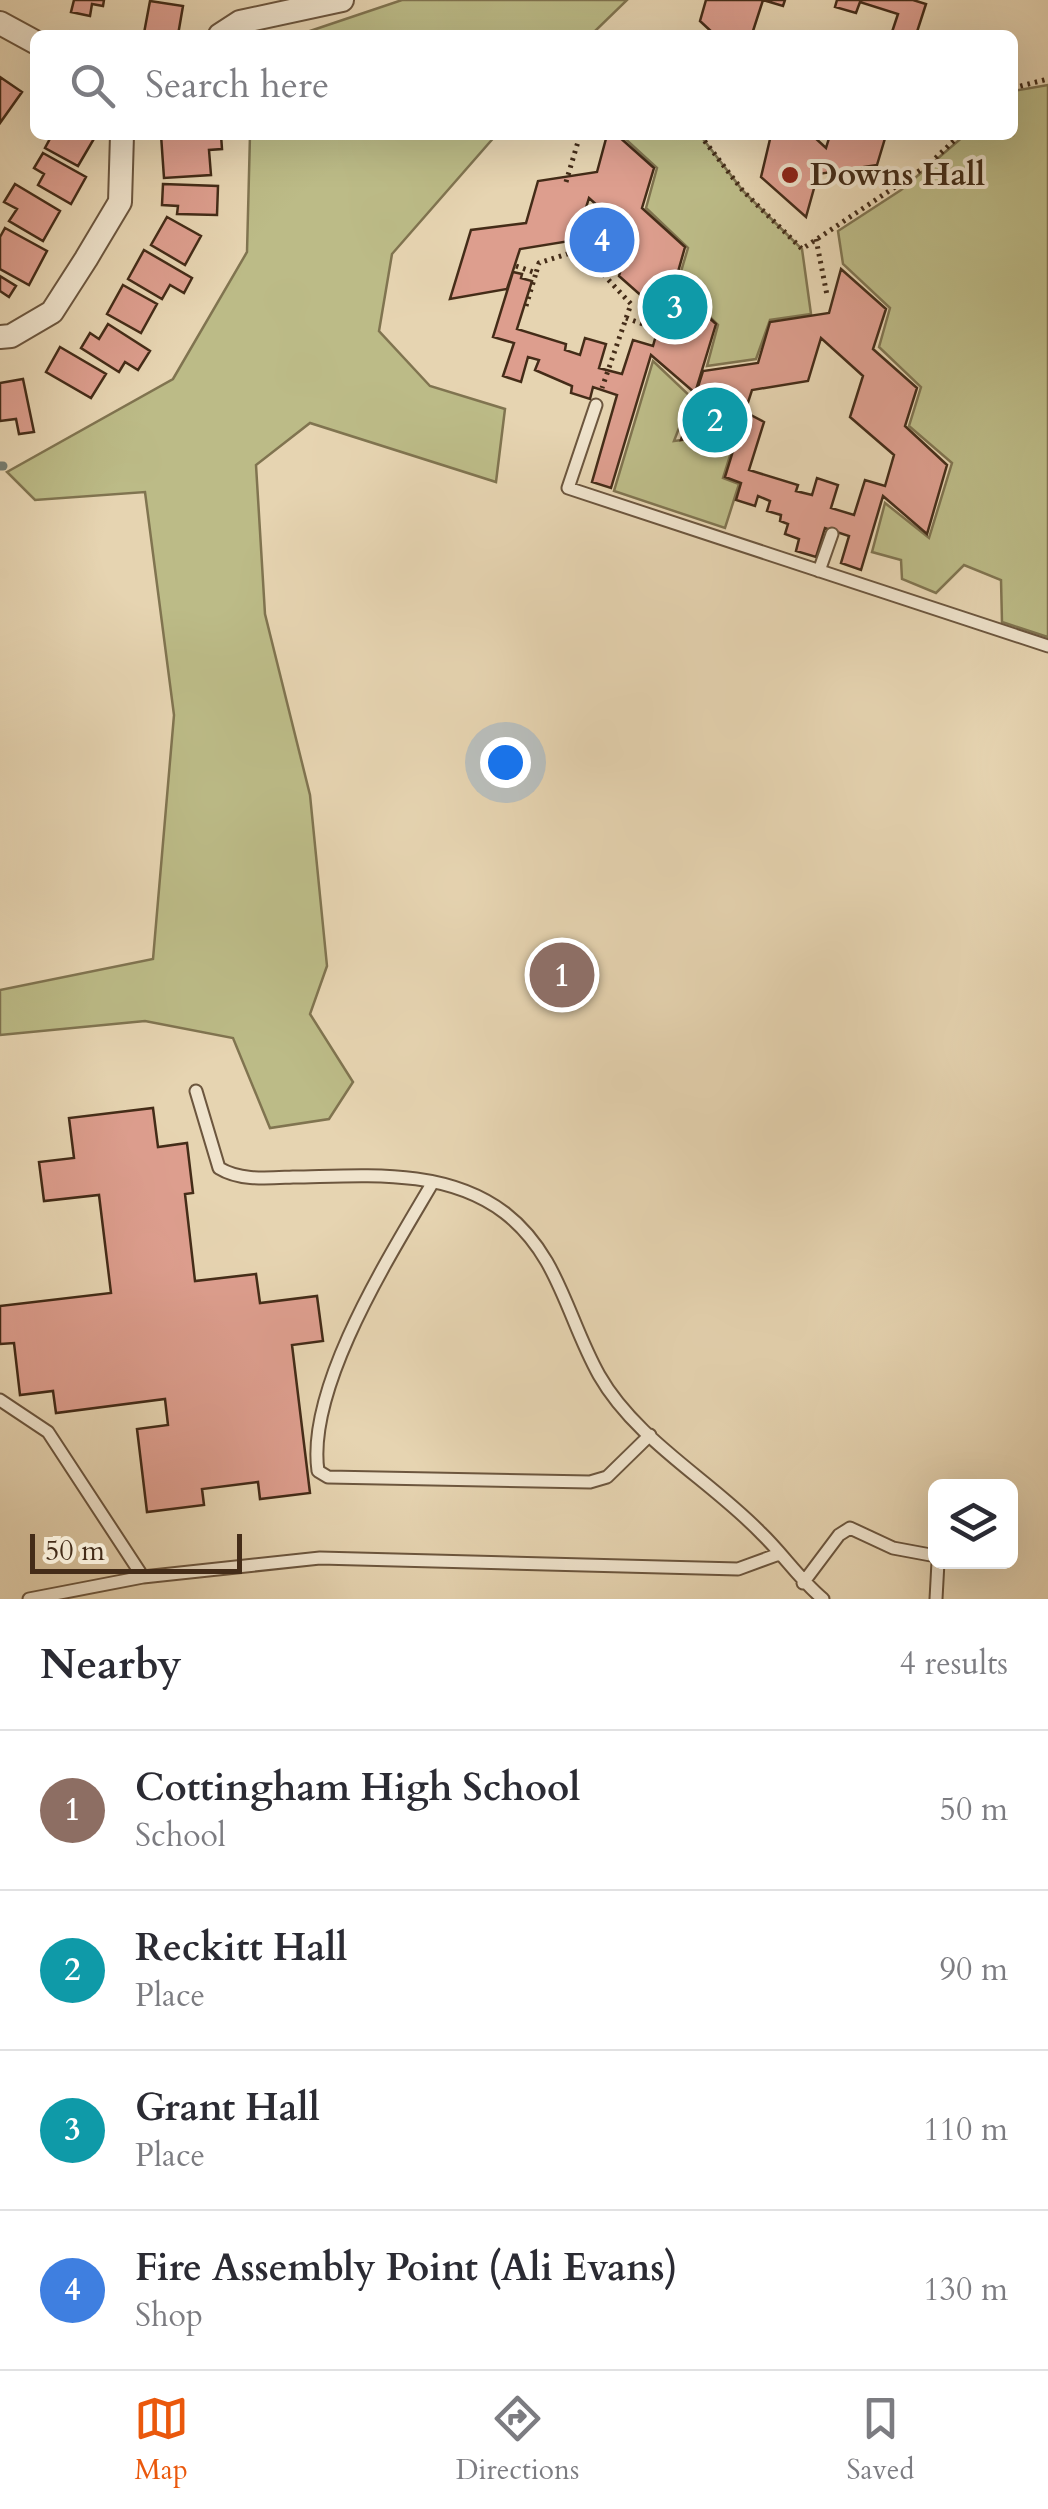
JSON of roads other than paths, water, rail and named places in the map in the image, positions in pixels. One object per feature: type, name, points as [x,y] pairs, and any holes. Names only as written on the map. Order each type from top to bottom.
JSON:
[{"type":"street","points":[[228,30],[240,22],[342,0]]},
{"type":"street","points":[[0,23],[30,39]]},
{"type":"street","points":[[0,337],[52,312],[86,259],[120,202],[122,140]]},
{"type":"lane","points":[[596,405],[568,488],[1048,646]]},
{"type":"lane","points":[[818,571],[832,534]]},
{"type":"lane","points":[[196,1091],[219,1168],[228,1174],[265,1178],[386,1175],[454,1186],[504,1212],[542,1250],[599,1375],[650,1435],[706,1480],[823,1599]]},
{"type":"lane","points":[[433,1182],[364,1303],[339,1358],[328,1392],[316,1458],[318,1471],[328,1478],[590,1482],[606,1477],[650,1435]]},
{"type":"lane","points":[[0,1400],[48,1432],[143,1576]]},
{"type":"lane","points":[[804,1583],[839,1535],[850,1528],[893,1548],[928,1557]]},
{"type":"lane","points":[[30,1599],[143,1576],[320,1558],[738,1569],[779,1554]]},
{"type":"lane","points":[[936,1599],[937,1569]]},
{"type":"place","name":"Downs Hall","points":[[790,175]]},
{"type":"place","name":"Fire Assembly Point (Ali Evans)","points":[[602,240]]},
{"type":"place","name":"Grant Hall","points":[[675,307]]},
{"type":"place","name":"Reckitt Hall","points":[[715,420]]},
{"type":"place","name":"Cottingham High School","points":[[562,975]]}]
